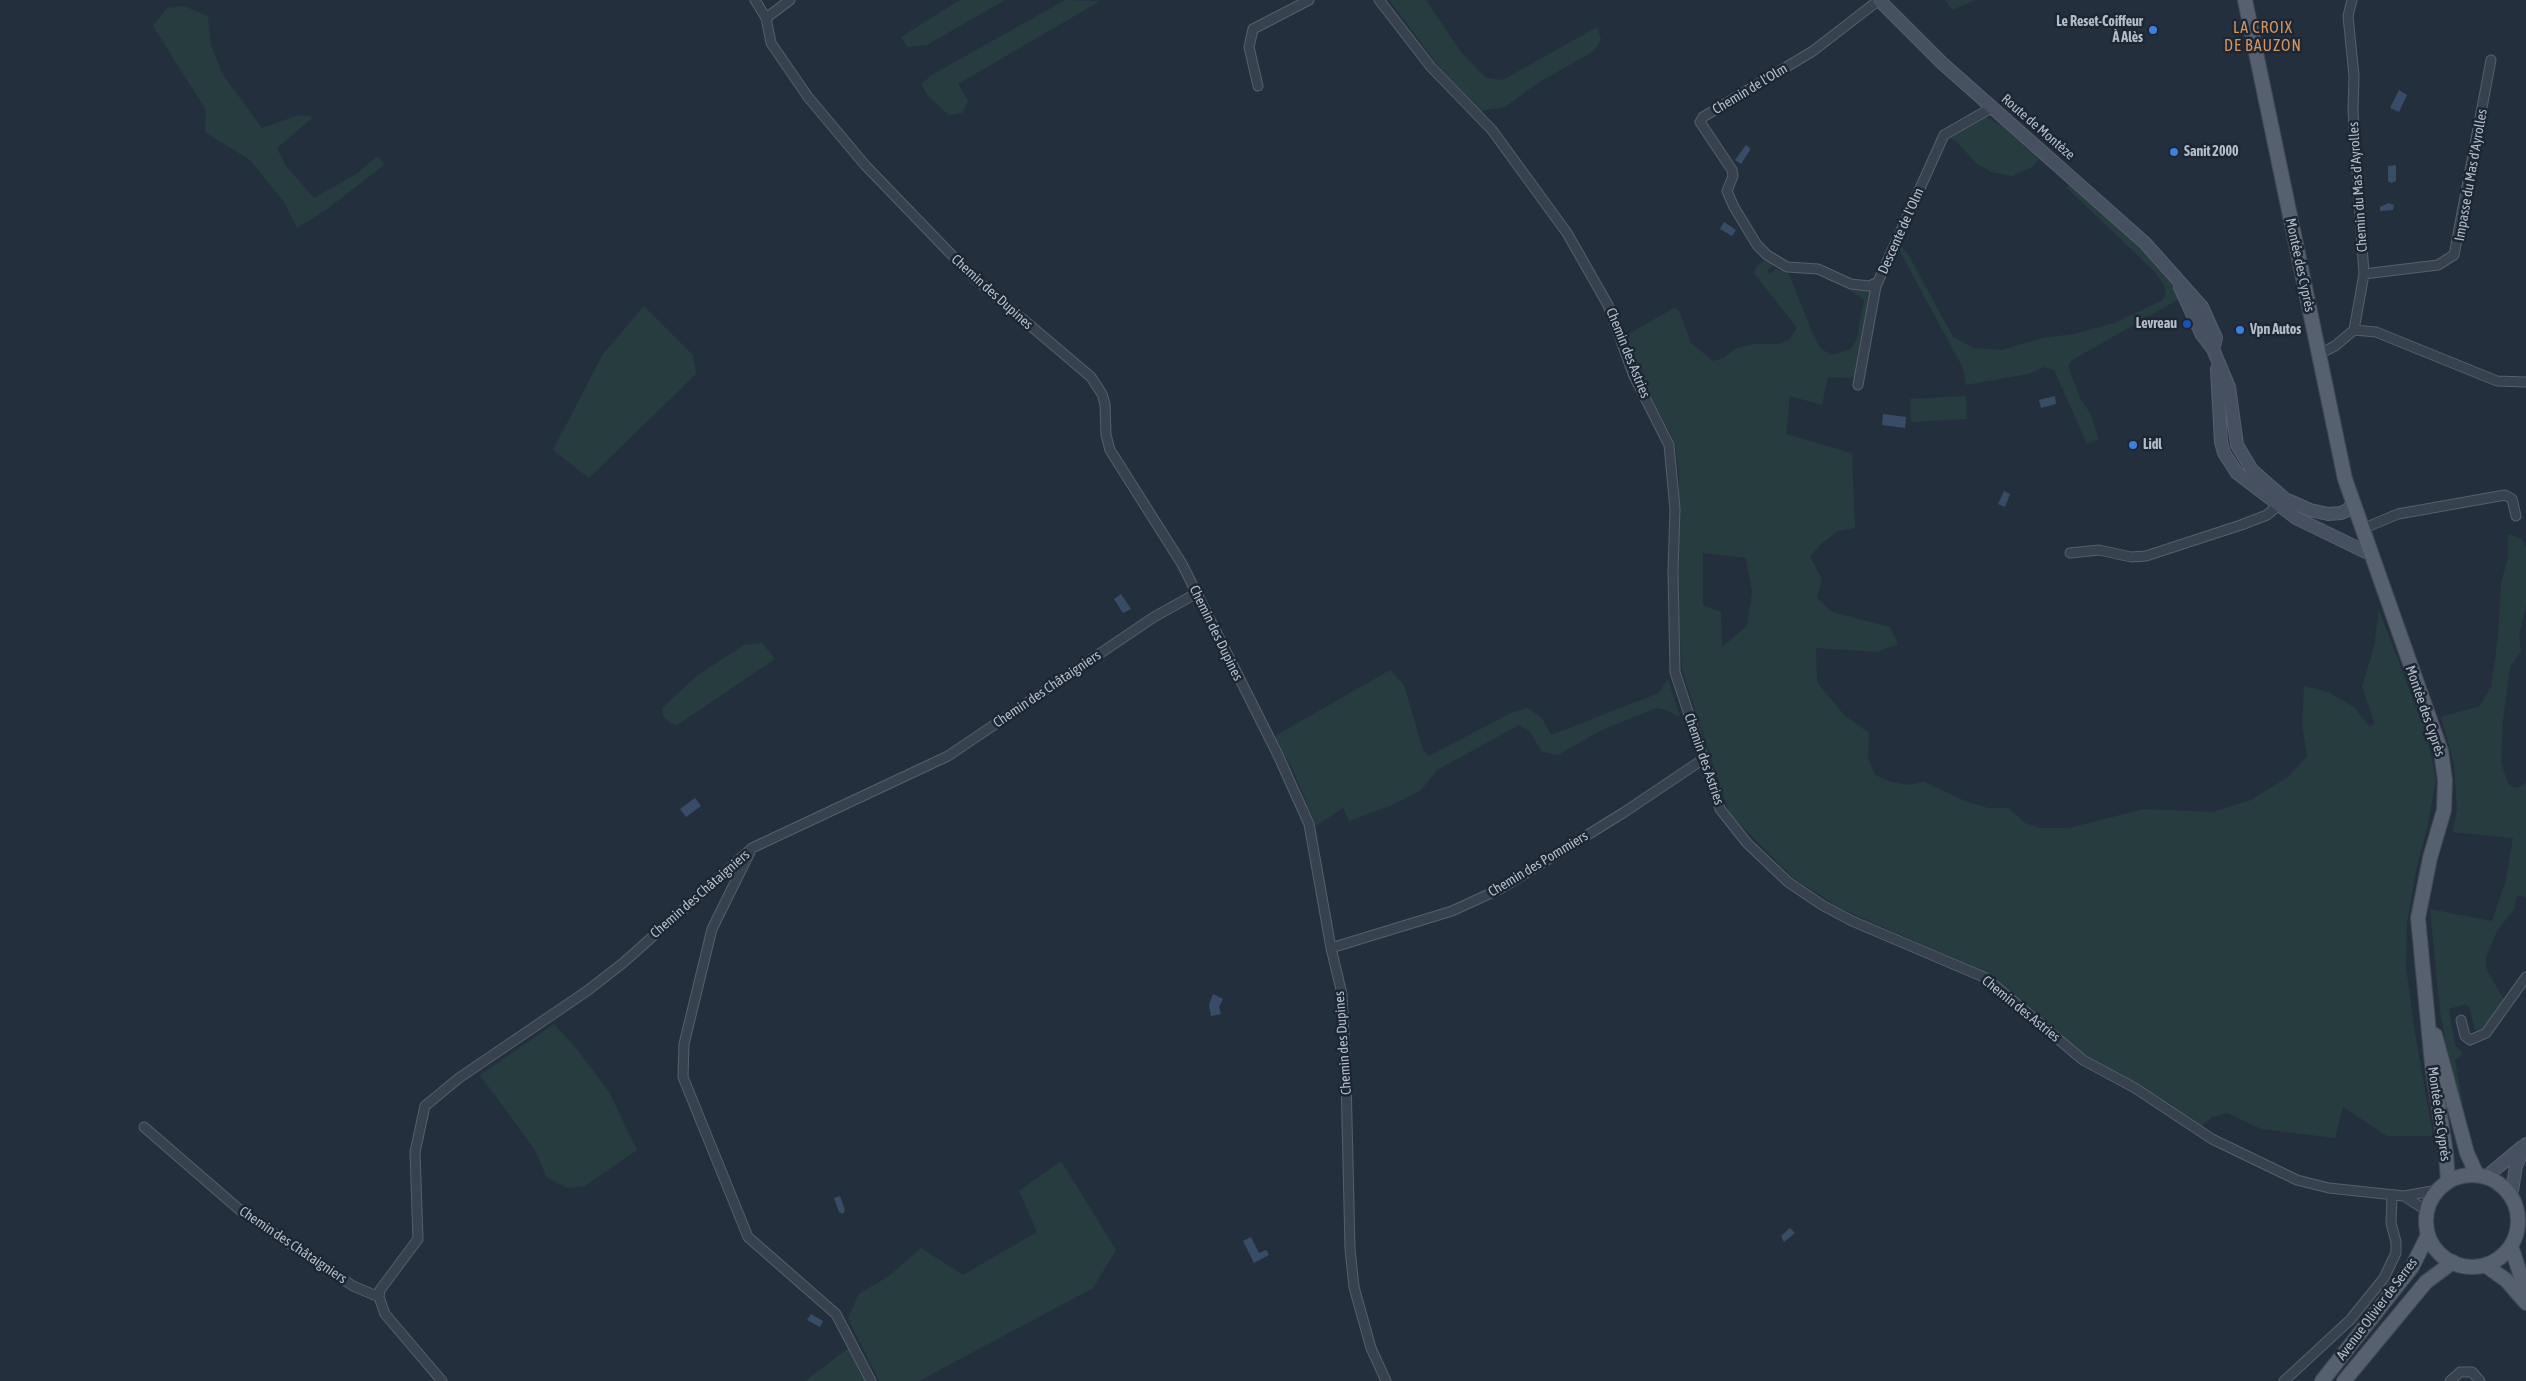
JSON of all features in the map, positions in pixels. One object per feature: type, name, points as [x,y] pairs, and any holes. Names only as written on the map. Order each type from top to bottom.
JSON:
[{"type":"main road","name":"Montée des Cyprès","points":[[2245,0],[2345,479],[2441,751],[2445,780],[2444,810],[2430,858],[2418,918],[2432,1064],[2446,1153],[2443,1186]]},
{"type":"main road","name":"Montée des Cyprès","points":[[2429,1017],[2442,1054],[2467,1153],[2482,1176]]},
{"type":"main road","points":[[2462,1176],[2482,1176],[2505,1188],[2512,1197],[2517,1208],[2516,1234],[2511,1246],[2504,1254],[2485,1265],[2463,1266],[2453,1262],[2434,1246],[2428,1235],[2427,1211],[2443,1186],[2462,1176]]},
{"type":"main road","name":"Avenue Olivier de Serres","points":[[2322,1381],[2412,1267],[2428,1235]]},
{"type":"main road","points":[[2511,1246],[2526,1292]]},
{"type":"main road","name":"Avenue Olivier de Serres","points":[[2344,1381],[2426,1282],[2453,1262]]},
{"type":"main road","points":[[2485,1265],[2506,1280],[2526,1303]]},
{"type":"street","points":[[755,0],[766,18],[790,0]]},
{"type":"street","points":[[1258,86],[1248,47],[1253,29],[1309,0]]},
{"type":"street","name":"Chemin des Astries","points":[[1379,0],[1431,67],[1492,130],[1567,233],[1608,305],[1634,376],[1668,445],[1674,509],[1672,570],[1675,672],[1702,760],[1720,809],[1747,843],[1788,882],[1822,905],[1852,921],[1986,978],[2083,1060],[2135,1088],[2212,1139],[2297,1180],[2329,1188],[2404,1196],[2443,1186]]},
{"type":"street","name":"Route de Montèze","points":[[1879,0],[1942,63],[2118,218],[2176,278],[2202,335],[2215,355],[2229,387],[2236,438],[2242,454],[2282,502],[2316,529],[2370,554]]},
{"type":"street","name":"Chemin de l'Olm","points":[[1878,282],[1869,286],[1851,284],[1818,269],[1787,267],[1768,255],[1757,245],[1734,207],[1727,191],[1733,176],[1732,170],[1700,122],[1702,117],[1813,51],[1879,0]]},
{"type":"street","name":"Chemin du Mas d'Ayrolles","points":[[2352,0],[2348,16],[2354,76],[2353,111],[2364,274],[2354,330]]},
{"type":"street","name":"Chemin des Dupines","points":[[766,18],[771,43],[808,97],[865,165],[973,278],[1091,377],[1102,394],[1105,404],[1106,435],[1110,450],[1182,564],[1277,754],[1309,824],[1331,948],[1342,994],[1350,1249],[1354,1286],[1371,1348],[1386,1381]]},
{"type":"street","name":"Impasse du Mas d'Ayrolles","points":[[2364,274],[2438,265],[2454,255],[2491,60]]},
{"type":"street","name":"Descente de l'Olm","points":[[1858,385],[1878,282],[1944,135],[1993,107]]},
{"type":"street","points":[[2319,354],[2335,346],[2354,330],[2376,332],[2497,381],[2526,382]]},
{"type":"street","points":[[2362,529],[2398,514],[2505,495],[2512,499],[2516,516]]},
{"type":"street","points":[[2070,553],[2099,550],[2130,557],[2146,556],[2267,515],[2282,502]]},
{"type":"street","name":"Route de Montèze","points":[[2282,502],[2328,514],[2341,514],[2348,510],[2353,502]]},
{"type":"street","name":"Chemin des Châtaigniers","points":[[144,1127],[241,1211],[353,1286],[379,1297],[380,1290],[418,1239],[415,1152],[425,1106],[459,1078],[608,974],[752,848],[948,756],[1154,617],[1197,593]]},
{"type":"street","name":"Chemin des Pommiers","points":[[1331,948],[1452,911],[1500,889],[1623,813],[1702,760]]},
{"type":"street","points":[[752,848],[712,929],[684,1044],[683,1077],[748,1237],[836,1314],[871,1381]]},
{"type":"street","points":[[2461,1020],[2465,1036],[2470,1040],[2486,1033],[2526,977]]},
{"type":"street","points":[[2482,1176],[2498,1169],[2526,1144]]},
{"type":"street","points":[[2512,1197],[2516,1166],[2526,1144]]},
{"type":"street","points":[[2284,1381],[2350,1320],[2388,1271],[2396,1253],[2396,1242],[2391,1223],[2392,1195]]},
{"type":"street","name":"Chemin des Astries","points":[[2404,1196],[2427,1211]]},
{"type":"street","points":[[379,1297],[385,1314],[442,1381]]},
{"type":"street","points":[[2450,1381],[2460,1372],[2472,1372],[2480,1381]]},
{"type":"green space","points":[[960,0],[1005,0],[927,45],[907,47],[901,37]]},
{"type":"green space","points":[[1065,0],[1100,1],[958,84],[968,101],[962,113],[949,115],[928,96],[921,84],[932,75]]},
{"type":"green space","points":[[1389,0],[1426,0],[1461,52],[1486,78],[1503,80],[1597,27],[1601,40],[1594,51],[1536,84],[1505,107],[1481,111],[1437,64]]},
{"type":"green space","points":[[1945,0],[1976,0],[1952,10]]},
{"type":"green space","points":[[184,6],[208,16],[211,45],[223,75],[262,128],[299,115],[313,117],[277,148],[285,165],[314,198],[356,174],[378,156],[384,165],[326,210],[297,228],[284,202],[250,160],[205,132],[206,110],[153,26],[167,8]]},
{"type":"green space","points":[[1986,117],[2002,126],[2039,159],[2032,167],[2012,176],[1991,172],[1976,163],[1957,142],[1949,137]]},
{"type":"green space","points":[[2072,185],[2144,252],[2170,281],[2179,299],[2072,360],[2068,366],[2081,400],[2090,413],[2099,439],[2087,444],[2054,370],[2044,367],[2028,374],[1966,385],[1963,368],[1897,246],[1902,247],[1908,254],[1953,337],[1974,348],[2002,350],[2042,338],[2074,334],[2114,323],[2163,300],[2166,292],[2164,285],[2154,271],[2066,187]]},
{"type":"green space","points":[[1767,259],[1773,265],[1767,270],[1770,274],[1776,269],[1789,274],[1812,332],[1821,349],[1832,355],[1851,349],[1857,338],[1864,300],[1850,290],[1851,288],[1871,289],[1860,376],[1851,378],[1828,377],[1822,405],[1790,396],[1786,434],[1852,453],[1855,528],[1838,531],[1821,544],[1810,556],[1822,580],[1817,598],[1832,612],[1890,627],[1898,644],[1877,652],[1816,648],[1817,682],[1845,716],[1869,733],[1868,758],[1875,775],[1892,782],[1908,785],[1924,782],[1965,801],[1988,808],[2008,808],[2025,823],[2040,828],[2069,828],[2144,809],[2213,812],[2251,800],[2288,777],[2307,756],[2302,724],[2304,686],[2328,692],[2354,707],[2369,726],[2375,724],[2362,687],[2374,647],[2379,610],[2427,736],[2436,779],[2428,824],[2416,870],[2407,924],[2406,967],[2415,1033],[2433,1136],[2387,1136],[2343,1107],[2335,1138],[2261,1129],[2227,1113],[2212,1117],[2201,1127],[2091,1060],[2007,988],[1983,971],[1840,908],[1793,878],[1729,813],[1682,670],[1679,623],[1679,479],[1676,448],[1671,434],[1640,377],[1625,336],[1674,308],[1679,311],[1691,343],[1713,361],[1724,358],[1736,348],[1755,344],[1779,344],[1789,340],[1797,328],[1754,273],[1757,266]],"holes":[[[1703,553],[1746,558],[1752,592],[1747,626],[1722,647],[1721,612],[1703,605]]]},
{"type":"green space","points":[[644,306],[693,355],[696,374],[589,478],[553,450],[603,354]]},
{"type":"green space","points":[[1966,396],[1967,419],[1911,422],[1910,399]]},
{"type":"green space","points":[[2508,534],[2521,539],[2526,547],[2526,604],[2519,637],[2521,652],[2510,667],[2503,719],[2501,763],[2509,785],[2517,788],[2526,783],[2526,898],[2517,895],[2514,909],[2497,931],[2486,957],[2486,969],[2506,1003],[2487,1028],[2480,1032],[2475,1030],[2469,1006],[2465,1004],[2449,1009],[2455,1045],[2463,1054],[2455,1060],[2467,1129],[2449,1060],[2440,1011],[2430,909],[2492,921],[2506,880],[2513,838],[2453,832],[2457,809],[2454,764],[2441,717],[2480,706],[2491,687],[2498,638],[2501,583],[2508,558]]},
{"type":"green space","points":[[762,643],[775,659],[677,725],[671,724],[663,716],[662,708],[698,675],[744,645]]},
{"type":"green space","points":[[1390,670],[1404,685],[1423,750],[1429,756],[1511,713],[1528,708],[1542,718],[1551,735],[1659,693],[1668,679],[1680,717],[1666,710],[1656,708],[1600,731],[1558,755],[1542,752],[1530,732],[1519,725],[1437,770],[1421,790],[1392,805],[1349,821],[1343,808],[1316,826],[1296,777],[1275,736]]},
{"type":"green space","points":[[554,1024],[576,1048],[609,1092],[637,1150],[585,1186],[568,1188],[547,1178],[535,1150],[480,1075]]},
{"type":"green space","points":[[1061,1161],[1116,1250],[1093,1288],[919,1381],[879,1381],[848,1318],[859,1294],[889,1276],[921,1248],[963,1275],[1037,1232],[1019,1191]]},
{"type":"green space","points":[[850,1347],[867,1381],[805,1381]]},
{"type":"water","points":[[2399,90],[2407,95],[2399,112],[2390,108]]},
{"type":"water","points":[[1746,145],[1750,150],[1741,164],[1735,160]]},
{"type":"water","points":[[2396,165],[2396,181],[2391,183],[2388,181],[2388,166]]},
{"type":"water","points":[[2389,203],[2394,205],[2393,210],[2380,211],[2380,207]]},
{"type":"water","points":[[1724,222],[1736,230],[1732,236],[1720,229]]},
{"type":"water","points":[[2055,396],[2056,404],[2041,408],[2039,400]]},
{"type":"water","points":[[1883,414],[1906,417],[1905,428],[1882,425]]},
{"type":"water","points":[[2004,491],[2010,494],[2005,507],[1998,504]]},
{"type":"water","points":[[1121,594],[1131,609],[1123,613],[1114,599]]},
{"type":"water","points":[[695,798],[701,806],[686,817],[680,809]]},
{"type":"water","points":[[1213,994],[1223,999],[1219,1007],[1221,1014],[1211,1016],[1209,1005]]},
{"type":"water","points":[[840,1196],[845,1210],[843,1214],[839,1212],[834,1198]]},
{"type":"water","points":[[1790,1228],[1795,1233],[1784,1242],[1781,1236]]},
{"type":"water","points":[[1251,1237],[1259,1253],[1266,1250],[1269,1255],[1254,1263],[1243,1241]]},
{"type":"water","points":[[811,1314],[823,1321],[820,1327],[807,1320]]},
{"type":"place","name":"Le Reset-Coiffeur À Alès","points":[[2153,30]]},
{"type":"place","name":"Sanit 2000","points":[[2174,152]]},
{"type":"place","name":"Levreau","points":[[2187,324]]},
{"type":"place","name":"Vpn Autos","points":[[2240,330]]},
{"type":"place","name":"Lidl","points":[[2133,445]]},
{"type":"district","name":"LA CROIX DE BAUZON","points":[[2263,37]]}]
